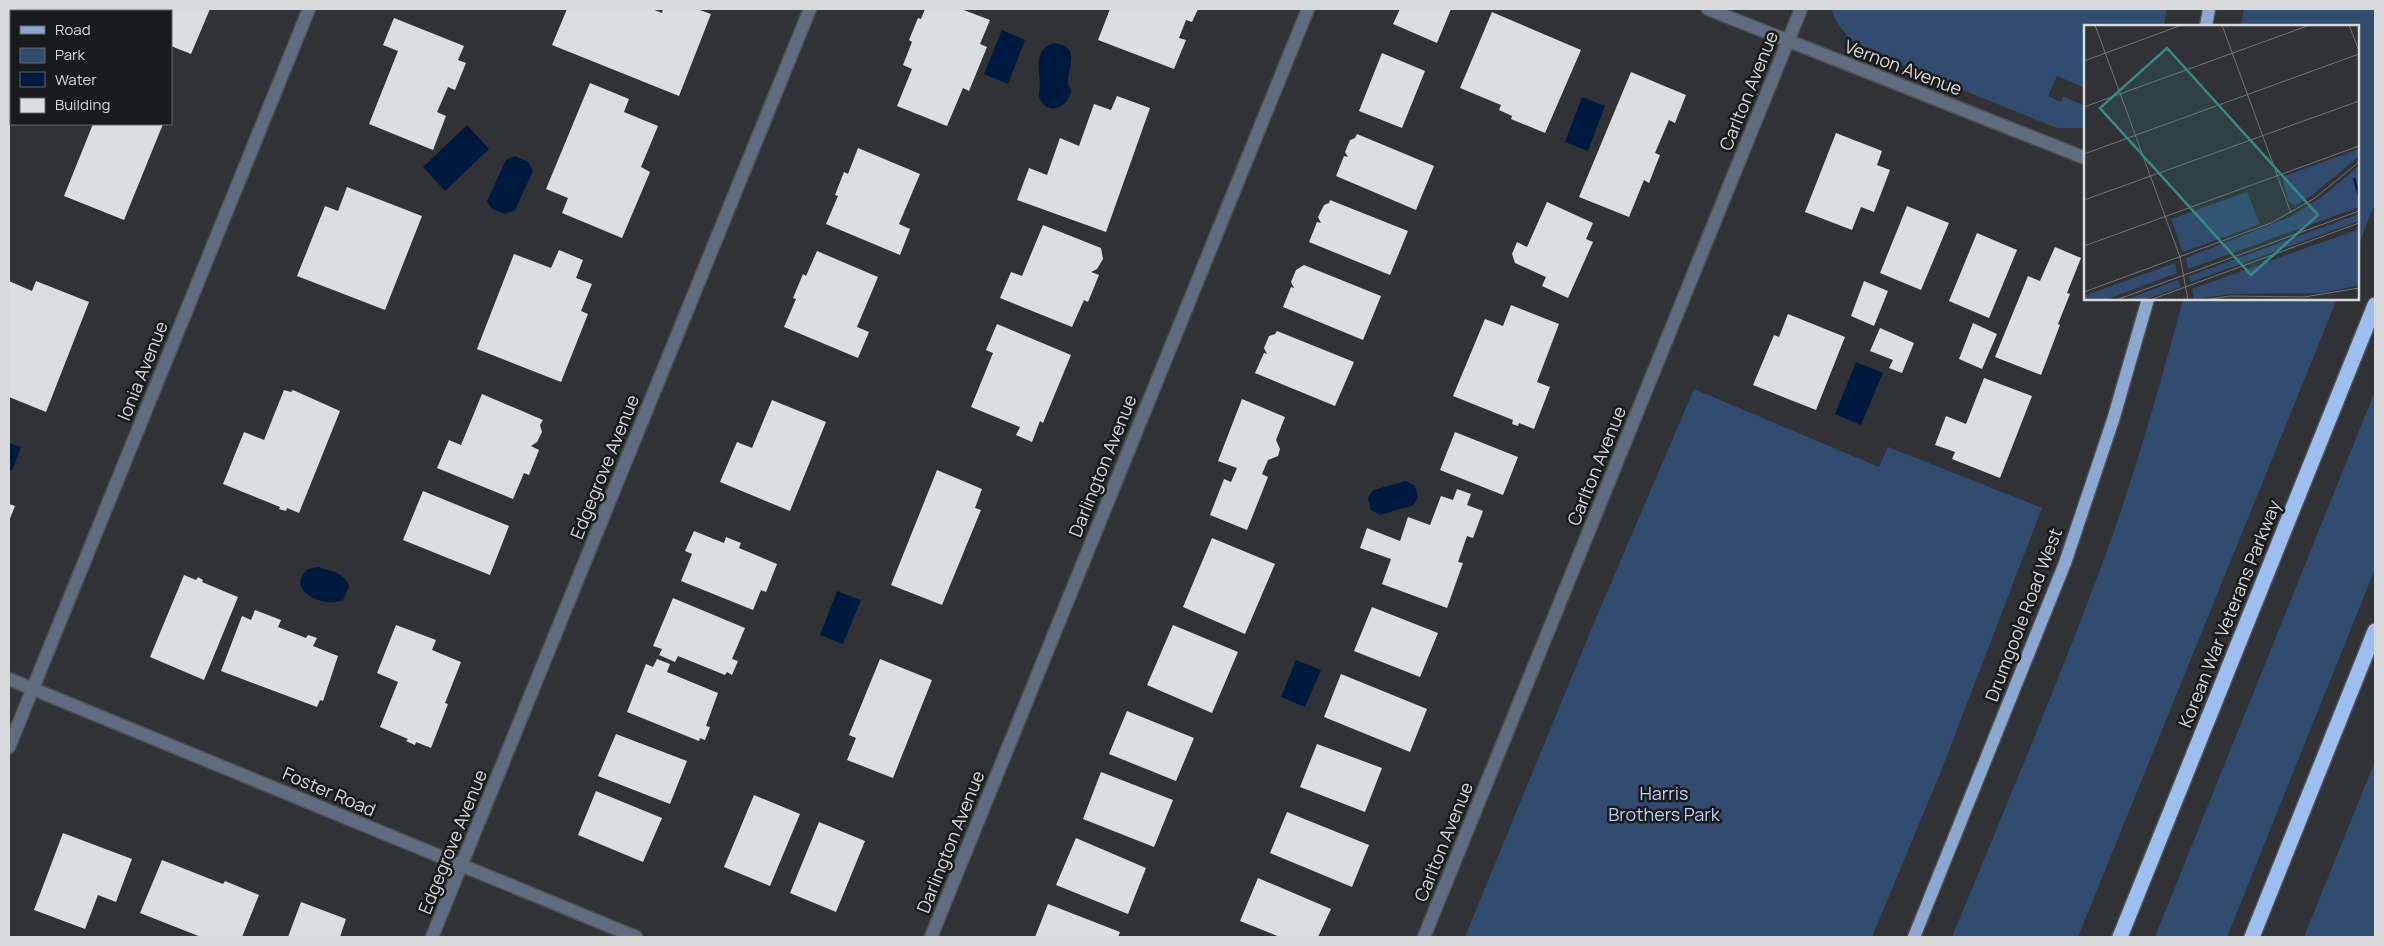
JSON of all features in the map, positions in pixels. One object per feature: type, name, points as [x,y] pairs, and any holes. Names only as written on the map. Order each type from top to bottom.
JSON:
[{"type":"highway","name":"Korean War Veterans Parkway","points":[[2120,937],[2375,305]]},
{"type":"highway","points":[[2252,937],[2375,631]]},
{"type":"main road","points":[[2206,25],[2209,9]]},
{"type":"main road","name":"Drumgoole Road West","points":[[1914,937],[2065,562],[2113,420],[2148,300]]},
{"type":"street","name":"Ionia Avenue","points":[[9,747],[309,9]]},
{"type":"street","name":"Edgegrove Avenue","points":[[432,937],[810,9]]},
{"type":"street","name":"Darlington Avenue","points":[[931,937],[1308,9]]},
{"type":"street","name":"Vernon Avenue","points":[[1708,9],[2084,158]]},
{"type":"street","name":"Carlton Avenue","points":[[1424,937],[1801,9]]},
{"type":"street","name":"Foster Road","points":[[9,679],[636,937]]},
{"type":"green space","points":[[1831,9],[2167,9],[2164,25],[2084,25],[2084,88],[2057,76],[2048,96],[2061,102],[2063,96],[2084,106],[2084,128],[2057,128],[1871,53],[1846,35]]},
{"type":"green space","points":[[2244,9],[2375,9],[2375,203],[2359,243],[2359,25],[2241,25]]},
{"type":"green space","points":[[2183,300],[2337,300],[2078,937],[1952,937],[2105,558],[2163,373]]},
{"type":"green space","name":"Harris Brothers Park","points":[[1694,389],[1879,467],[1888,447],[2042,508],[1941,771],[1872,937],[1465,937],[1591,630]]},
{"type":"green space","points":[[2375,391],[2375,569],[2227,937],[2155,937]]},
{"type":"green space","points":[[2375,761],[2375,937],[2304,937]]},
{"type":"water","points":[[1002,30],[1025,40],[1008,84],[984,74]]},
{"type":"water","points":[[1055,43],[1063,45],[1071,53],[1068,83],[1071,90],[1067,101],[1059,107],[1049,108],[1040,99],[1039,95],[1039,60],[1044,49],[1048,45]]},
{"type":"water","points":[[1582,97],[1605,106],[1588,151],[1565,142]]},
{"type":"water","points":[[467,125],[489,149],[445,191],[423,167]]},
{"type":"water","points":[[515,156],[528,162],[533,171],[515,210],[505,214],[492,209],[487,201],[506,160]]},
{"type":"water","points":[[1856,362],[1883,373],[1861,425],[1835,414]]},
{"type":"water","points":[[9,443],[21,447],[12,471],[9,470]]},
{"type":"water","points":[[1406,481],[1415,486],[1418,497],[1414,505],[1380,515],[1371,510],[1368,498],[1373,490]]},
{"type":"water","points":[[318,567],[341,575],[344,578],[349,587],[343,600],[326,602],[317,600],[303,590],[300,584],[302,577],[308,569]]},
{"type":"water","points":[[837,591],[861,600],[843,644],[820,635]]},
{"type":"water","points":[[1296,660],[1321,670],[1305,707],[1281,697]]},
{"type":"building","points":[[210,9],[191,54],[172,46],[172,10],[140,10]]},
{"type":"building","points":[[567,9],[652,9],[662,13],[663,9],[697,9],[711,14],[679,96],[552,45]]},
{"type":"building","points":[[925,9],[961,9],[990,20],[980,44],[987,47],[969,91],[963,88],[947,126],[897,106],[912,69],[903,65],[912,42],[909,40],[918,18],[921,19]]},
{"type":"building","points":[[1110,9],[1198,9],[1192,22],[1186,20],[1179,38],[1186,40],[1174,69],[1098,40]]},
{"type":"building","points":[[1400,9],[1451,9],[1437,43],[1393,24]]},
{"type":"building","points":[[1492,12],[1581,50],[1545,133],[1511,119],[1512,116],[1499,110],[1501,105],[1460,88]]},
{"type":"building","points":[[394,18],[464,46],[458,60],[466,63],[455,90],[448,87],[437,112],[446,116],[433,150],[369,124],[398,51],[383,45]]},
{"type":"building","points":[[1382,53],[1425,71],[1402,128],[1359,111]]},
{"type":"building","points":[[1631,72],[1686,95],[1675,123],[1669,120],[1655,153],[1660,155],[1649,183],[1644,180],[1629,217],[1579,197]]},
{"type":"building","points":[[590,83],[629,99],[624,112],[658,126],[641,167],[650,172],[622,238],[562,213],[568,198],[546,189]]},
{"type":"building","points":[[1117,96],[1150,108],[1106,232],[1017,200],[1029,168],[1047,175],[1060,138],[1079,146],[1094,104],[1111,110]]},
{"type":"building","points":[[93,125],[163,125],[124,220],[64,196]]},
{"type":"building","points":[[1836,133],[1882,151],[1877,165],[1890,170],[1874,212],[1861,207],[1852,230],[1805,212]]},
{"type":"building","points":[[1357,134],[1434,166],[1416,210],[1336,176],[1344,156],[1348,157],[1345,152],[1350,140],[1355,138]]},
{"type":"building","points":[[858,148],[920,174],[899,224],[910,229],[900,255],[826,224],[838,196],[835,195],[844,172],[848,174]]},
{"type":"building","points":[[347,187],[422,216],[385,310],[297,276],[325,206],[338,211]]},
{"type":"building","points":[[1330,200],[1408,231],[1390,275],[1309,242],[1317,222],[1321,223],[1318,217],[1324,205],[1329,203]]},
{"type":"building","points":[[1547,202],[1593,223],[1586,239],[1593,242],[1568,298],[1542,286],[1546,277],[1515,263],[1512,254],[1517,242],[1527,247]]},
{"type":"building","points":[[1907,206],[1949,223],[1921,290],[1880,273]]},
{"type":"building","points":[[1043,225],[1101,248],[1103,259],[1097,269],[1091,272],[1099,275],[1088,302],[1084,300],[1072,327],[1000,298],[1011,272],[1022,276]]},
{"type":"building","points":[[1977,233],[2017,250],[1989,318],[1949,301]]},
{"type":"building","points":[[2055,247],[2081,258],[2067,293],[2070,294],[2041,375],[1995,357],[2028,276],[2040,281]]},
{"type":"building","points":[[559,250],[583,260],[576,278],[592,284],[581,311],[588,314],[561,382],[477,349],[514,254],[551,268]]},
{"type":"building","points":[[817,251],[878,277],[857,327],[869,332],[858,358],[784,327],[796,299],[793,298],[803,274],[806,276]]},
{"type":"building","points":[[1304,265],[1381,296],[1363,340],[1283,307],[1291,287],[1294,288],[1291,282],[1296,270]]},
{"type":"building","points":[[9,281],[32,291],[36,281],[89,302],[46,412],[9,397]]},
{"type":"building","points":[[1864,281],[1888,291],[1874,326],[1851,316]]},
{"type":"building","points":[[1511,305],[1559,324],[1537,382],[1550,387],[1534,429],[1519,423],[1518,426],[1512,424],[1513,420],[1453,396],[1485,319],[1503,326]]},
{"type":"building","points":[[1788,314],[1845,337],[1816,410],[1753,385],[1774,335],[1779,337]]},
{"type":"building","points":[[1973,323],[1997,334],[1982,369],[1959,359]]},
{"type":"building","points":[[997,324],[1071,355],[1043,423],[1040,421],[1032,442],[1016,435],[1020,427],[971,407],[993,353],[986,350]]},
{"type":"building","points":[[1880,328],[1914,343],[1902,373],[1889,368],[1893,360],[1870,351]]},
{"type":"building","points":[[1277,331],[1354,362],[1335,406],[1255,373],[1264,353],[1267,354],[1264,348],[1269,336]]},
{"type":"building","points":[[1984,378],[2032,396],[2000,478],[1952,459],[1955,452],[1935,445],[1946,416],[1966,424]]},
{"type":"building","points":[[284,390],[291,392],[293,390],[340,411],[299,513],[287,508],[286,511],[279,509],[280,507],[223,484],[244,432],[264,440]]},
{"type":"building","points":[[482,394],[543,420],[540,425],[542,432],[537,442],[531,446],[539,450],[529,475],[524,473],[513,499],[437,468],[449,440],[461,445]]},
{"type":"building","points":[[1242,399],[1285,417],[1276,440],[1280,449],[1278,456],[1268,460],[1262,474],[1268,477],[1247,530],[1210,515],[1224,479],[1231,482],[1237,468],[1218,461]]},
{"type":"building","points":[[772,400],[826,422],[790,511],[720,482],[737,442],[752,448]]},
{"type":"building","points":[[1455,432],[1518,457],[1503,495],[1440,470]]},
{"type":"building","points":[[937,470],[982,489],[975,508],[981,510],[942,605],[891,585]]},
{"type":"building","points":[[1457,489],[1471,494],[1467,505],[1483,511],[1473,538],[1467,536],[1458,562],[1463,563],[1447,608],[1382,584],[1391,559],[1360,548],[1367,528],[1400,541],[1408,517],[1430,525],[1441,496],[1453,500]]},
{"type":"building","points":[[423,491],[509,526],[490,575],[403,540]]},
{"type":"building","points":[[9,504],[15,506],[9,521]]},
{"type":"building","points":[[694,531],[724,543],[726,537],[741,543],[739,548],[777,564],[766,592],[761,590],[753,610],[681,581],[692,554],[685,551]]},
{"type":"building","points":[[1212,538],[1275,564],[1245,634],[1183,607]]},
{"type":"building","points":[[184,575],[196,580],[198,577],[203,580],[202,582],[238,597],[204,680],[150,657]]},
{"type":"building","points":[[673,598],[745,628],[732,659],[738,661],[732,675],[727,672],[725,675],[678,656],[675,662],[659,655],[662,649],[653,646]]},
{"type":"building","points":[[1372,607],[1438,633],[1420,677],[1354,651]]},
{"type":"building","points":[[255,610],[281,620],[278,627],[306,638],[308,635],[317,638],[313,646],[338,656],[323,701],[320,700],[317,707],[221,671],[242,616],[251,620]]},
{"type":"building","points":[[396,625],[436,640],[432,650],[461,662],[445,703],[448,704],[431,748],[416,742],[415,745],[406,741],[408,739],[380,727],[398,682],[377,673]]},
{"type":"building","points":[[1173,625],[1238,652],[1212,713],[1147,685]]},
{"type":"building","points":[[657,659],[670,664],[667,672],[718,693],[706,726],[710,727],[705,740],[700,738],[699,741],[627,712],[646,664],[653,667]]},
{"type":"building","points":[[880,659],[932,680],[893,778],[847,760],[856,738],[849,735]]},
{"type":"building","points":[[1341,674],[1427,709],[1410,752],[1324,717]]},
{"type":"building","points":[[1127,711],[1194,738],[1176,781],[1109,754]]},
{"type":"building","points":[[616,734],[687,761],[670,804],[598,776]]},
{"type":"building","points":[[1317,744],[1382,768],[1365,812],[1300,787]]},
{"type":"building","points":[[1101,772],[1173,800],[1154,847],[1083,819]]},
{"type":"building","points":[[596,791],[662,818],[643,862],[578,835]]},
{"type":"building","points":[[754,795],[800,814],[770,886],[724,867]]},
{"type":"building","points":[[1287,812],[1369,845],[1352,887],[1270,853]]},
{"type":"building","points":[[819,822],[865,841],[836,912],[790,893]]},
{"type":"building","points":[[63,833],[132,859],[116,902],[98,895],[85,929],[34,910]]},
{"type":"building","points":[[1076,838],[1146,868],[1128,914],[1056,885]]},
{"type":"building","points":[[162,860],[223,884],[225,881],[259,895],[242,937],[201,937],[140,913]]},
{"type":"building","points":[[1258,878],[1331,909],[1318,937],[1280,937],[1240,921]]},
{"type":"building","points":[[301,902],[346,919],[340,937],[288,937]]},
{"type":"building","points":[[1048,904],[1120,932],[1118,937],[1035,937]]}]
